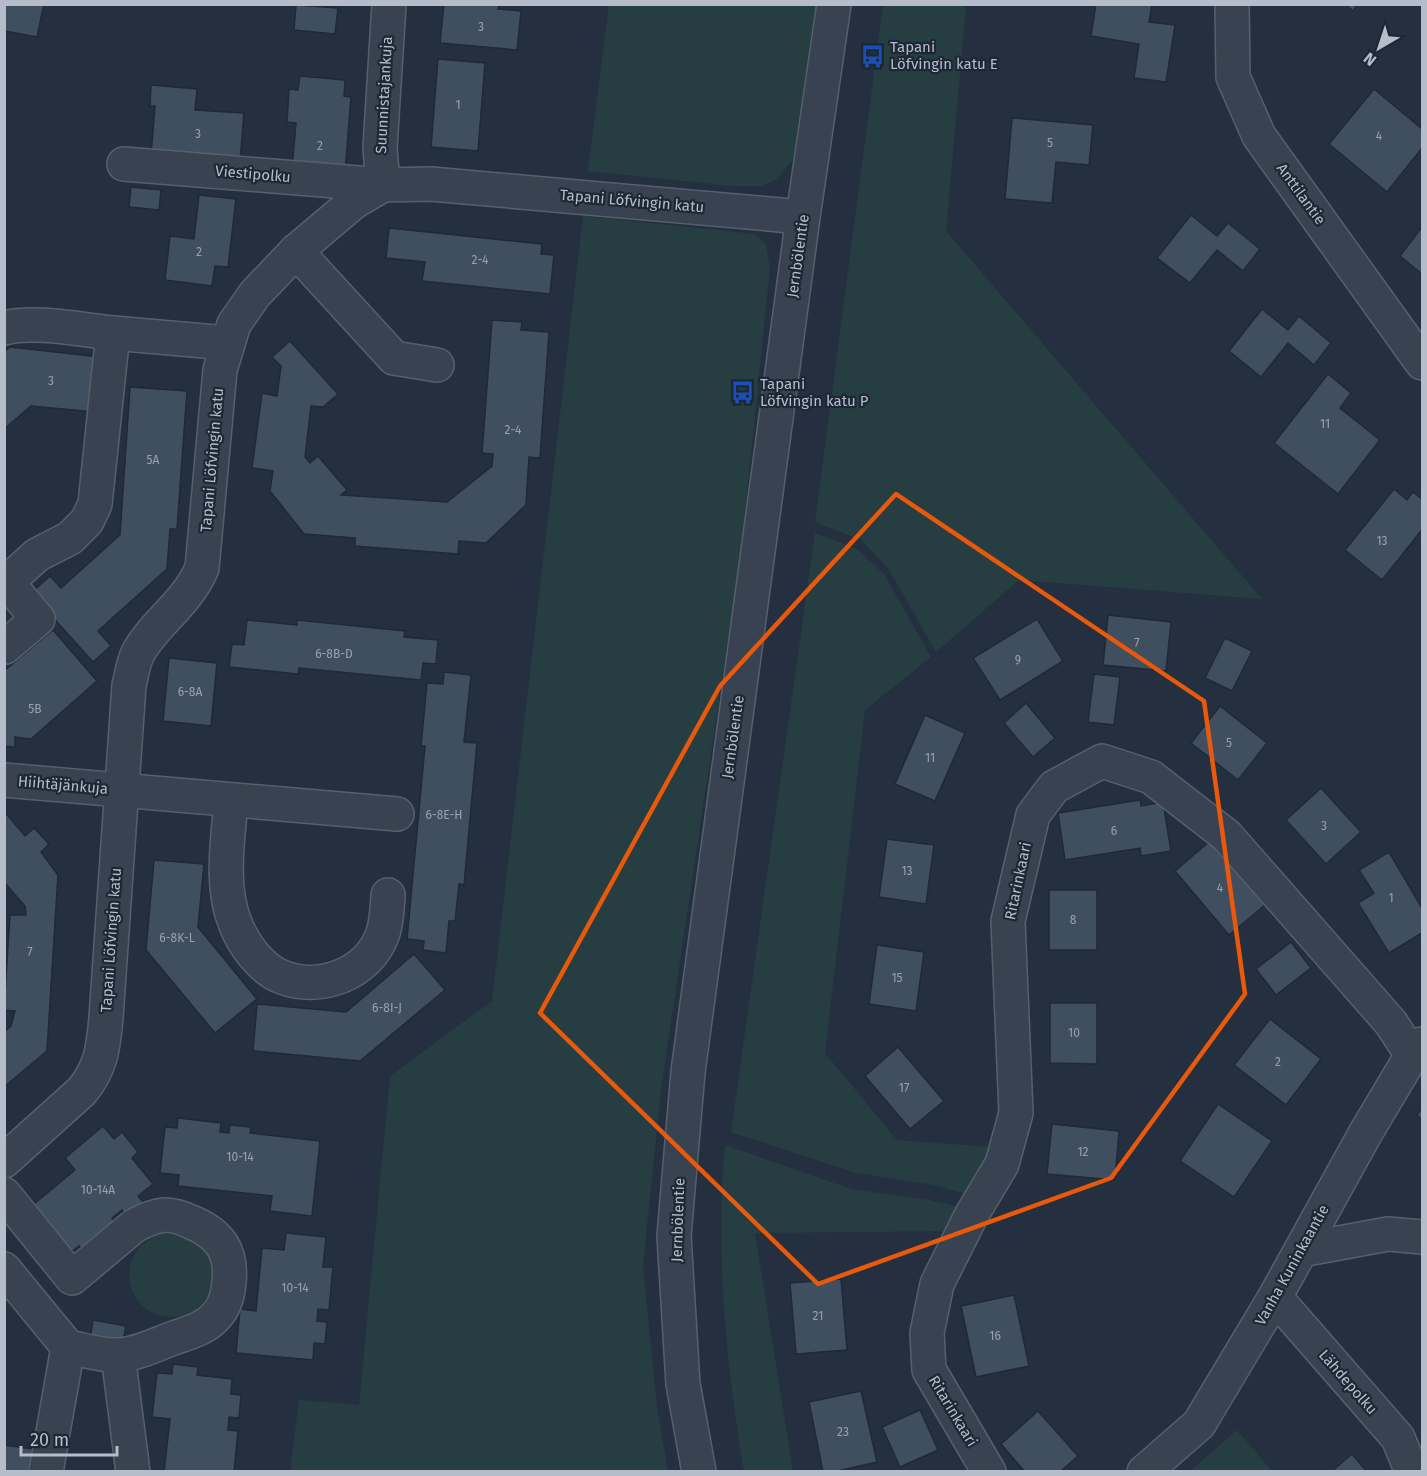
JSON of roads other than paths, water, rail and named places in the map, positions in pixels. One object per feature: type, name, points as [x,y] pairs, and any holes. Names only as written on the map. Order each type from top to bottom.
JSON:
[{"type":"street","name":"Suunnistajankuja","points":[[383,185],[380,148],[389,4]]},
{"type":"street","name":"Jernbölentie","points":[[699,1472],[683,1384],[674,1236],[688,1071],[803,217],[834,4]]},
{"type":"street","name":"Anttilantie","points":[[1232,4],[1233,77],[1259,136],[1422,363]]},
{"type":"street","name":"Viestipolku","points":[[124,164],[383,185]]},
{"type":"street","name":"Tapani Löfvingin katu","points":[[4,1161],[82,1090],[100,1061],[106,1018],[129,685],[137,655],[188,595],[202,568],[220,370],[234,324],[255,294],[296,251],[354,202],[383,185],[442,185],[803,217]]},
{"type":"street","points":[[296,251],[394,358],[437,365]]},
{"type":"street","points":[[4,328],[30,325],[227,343]]},
{"type":"street","points":[[6,647],[38,618],[7,582],[37,555],[70,538],[87,521],[95,504],[113,333]]},
{"type":"street","name":"Ritarinkaari","points":[[989,1472],[929,1370],[927,1333],[937,1284],[971,1216],[1002,1164],[1016,1113],[1008,921],[1033,815],[1054,787],[1102,761],[1151,777],[1227,837],[1391,1023],[1417,1049]]},
{"type":"street","name":"Hiihtäjänkuja","points":[[4,780],[397,814]]},
{"type":"street","points":[[231,800],[227,870],[230,908],[236,925],[251,951],[272,971],[282,977],[300,982],[316,983],[331,980],[361,965],[382,937],[388,895]]},
{"type":"street","name":"Vanha Kuninkaantie","points":[[1144,1472],[1199,1425],[1275,1296],[1365,1134],[1417,1049]]},
{"type":"street","points":[[4,1194],[72,1278],[134,1226],[165,1215],[182,1218],[204,1228],[219,1239],[229,1258],[230,1276],[224,1306],[216,1317],[203,1327],[148,1348],[118,1355],[68,1347],[4,1269]]},
{"type":"street","points":[[1301,1250],[1388,1234],[1422,1237]]},
{"type":"street","name":"Lähdepolku","points":[[1275,1296],[1398,1438],[1412,1472]]},
{"type":"street","points":[[46,1472],[68,1347]]},
{"type":"street","points":[[118,1355],[133,1472]]},
{"type":"place","name":"Tapani Löfvingin katu E","points":[[872,56]]},
{"type":"place","name":"Tapani Löfvingin katu P","points":[[742,393]]}]
